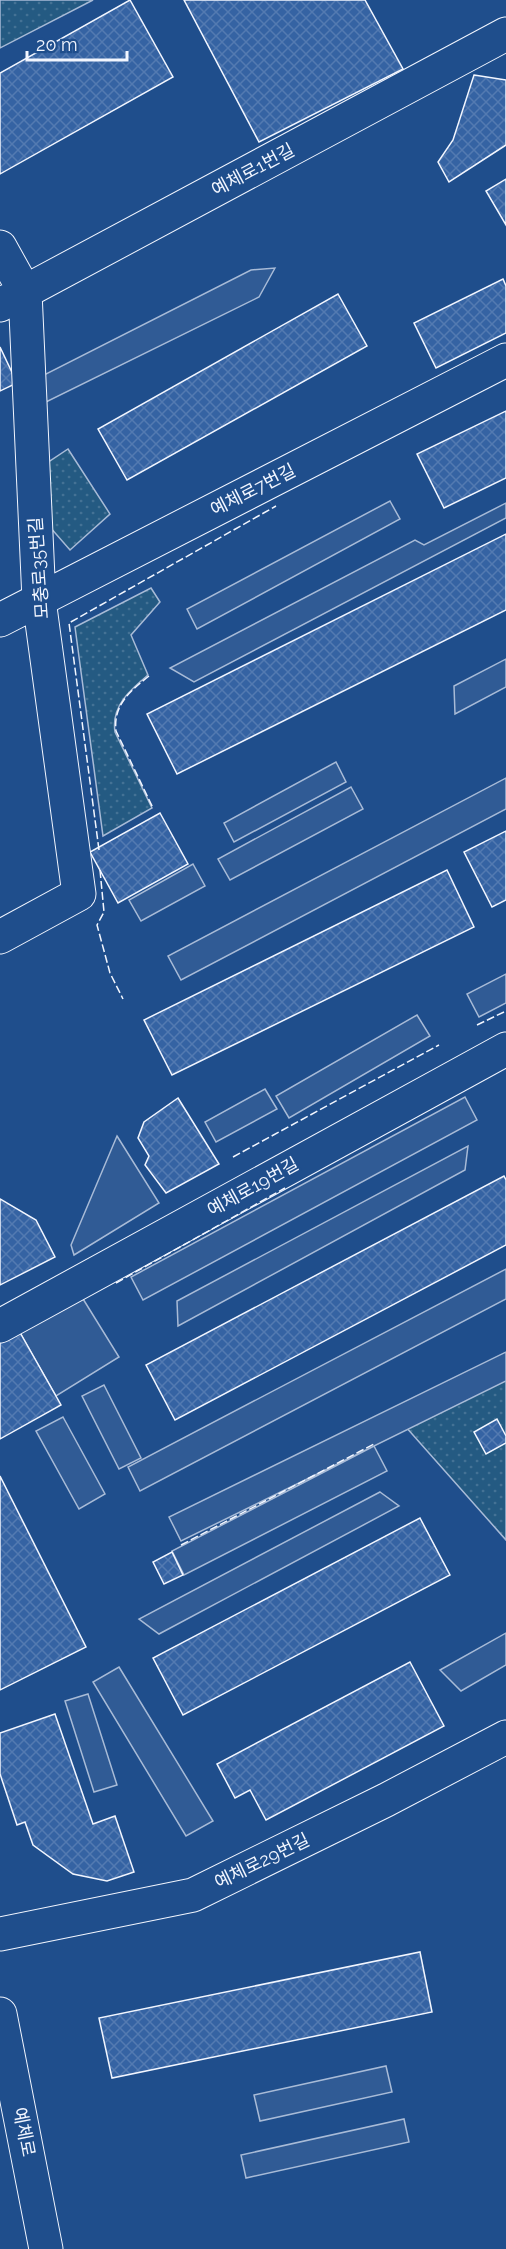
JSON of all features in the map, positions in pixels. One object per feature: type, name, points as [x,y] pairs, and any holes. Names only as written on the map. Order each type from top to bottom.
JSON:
[{"type":"street","name":"예체로1번길","points":[[13,298],[506,34]]},
{"type":"street","name":"모충로35번길","points":[[0,247],[13,298],[39,600],[79,894],[0,938]]},
{"type":"street","name":"예체로7번길","points":[[0,620],[506,360]]},
{"type":"street","name":"예체로19번길","points":[[0,1326],[506,1049]]},
{"type":"street","name":"예체로29번길","points":[[0,1935],[194,1895],[386,1800],[506,1737]]},
{"type":"street","name":"예체로","points":[[0,2014],[46,2249]]},
{"type":"shaded area","points":[[0,0],[93,0],[0,48]]},
{"type":"shaded area","points":[[275,268],[259,297],[46,402],[36,379],[251,270]]},
{"type":"shaded area","points":[[68,449],[110,514],[70,550],[49,526],[47,463]]},
{"type":"shaded area","points":[[390,501],[400,519],[197,629],[187,609]]},
{"type":"shaded area","points":[[506,503],[506,518],[194,682],[170,668],[415,540],[424,545]]},
{"type":"shaded area","points":[[151,588],[160,602],[131,635],[148,675],[123,699],[116,714],[115,732],[152,808],[103,836],[75,627]]},
{"type":"shaded area","points":[[506,659],[506,687],[455,714],[454,686]]},
{"type":"shaded area","points":[[336,762],[346,782],[234,842],[224,823]]},
{"type":"shaded area","points":[[506,778],[506,809],[181,980],[168,956]]},
{"type":"shaded area","points":[[351,787],[363,809],[230,880],[218,859]]},
{"type":"shaded area","points":[[193,864],[205,886],[141,921],[129,900]]},
{"type":"shaded area","points":[[506,974],[506,1003],[479,1017],[467,994]]},
{"type":"shaded area","points":[[417,1015],[430,1036],[289,1118],[276,1096]]},
{"type":"shaded area","points":[[265,1089],[277,1109],[216,1142],[205,1122]]},
{"type":"shaded area","points":[[465,1097],[477,1120],[143,1300],[131,1277]]},
{"type":"shaded area","points":[[117,1136],[159,1203],[74,1255],[71,1245]]},
{"type":"shaded area","points":[[468,1146],[465,1170],[178,1326],[177,1301]]},
{"type":"shaded area","points":[[506,1269],[506,1299],[140,1491],[128,1467]]},
{"type":"shaded area","points":[[80,1294],[119,1357],[56,1396],[18,1329]]},
{"type":"shaded area","points":[[506,1352],[506,1381],[181,1541],[169,1517]]},
{"type":"shaded area","points":[[506,1379],[506,1540],[405,1426]]},
{"type":"shaded area","points":[[104,1385],[141,1458],[119,1469],[82,1396]]},
{"type":"shaded area","points":[[63,1417],[105,1494],[79,1509],[36,1431]]},
{"type":"shaded area","points":[[374,1446],[387,1471],[184,1575],[172,1551]]},
{"type":"shaded area","points":[[380,1492],[399,1506],[159,1634],[139,1619]]},
{"type":"shaded area","points":[[506,1633],[506,1665],[461,1691],[440,1670]]},
{"type":"shaded area","points":[[119,1667],[213,1821],[186,1836],[93,1682]]},
{"type":"shaded area","points":[[88,1694],[117,1785],[94,1792],[65,1701]]},
{"type":"shaded area","points":[[386,2066],[392,2092],[260,2121],[254,2095]]},
{"type":"shaded area","points":[[404,2119],[409,2142],[246,2178],[241,2155]]},
{"type":"building","points":[[130,0],[173,77],[0,174],[0,73]]},
{"type":"building","points":[[184,0],[365,0],[403,69],[259,142]]},
{"type":"building","points":[[474,75],[506,80],[506,145],[449,182],[438,162],[453,140]]},
{"type":"building","points":[[506,179],[506,225],[486,191]]},
{"type":"building","points":[[503,279],[506,286],[506,333],[436,368],[414,323]]},
{"type":"building","points":[[338,294],[367,346],[127,480],[98,429]]},
{"type":"building","points":[[0,347],[17,383],[0,391]]},
{"type":"building","points":[[506,411],[506,478],[444,508],[417,454]]},
{"type":"building","points":[[506,534],[506,610],[177,774],[147,714]]},
{"type":"building","points":[[160,813],[188,864],[118,903],[90,852]]},
{"type":"building","points":[[506,831],[506,900],[492,907],[464,852]]},
{"type":"building","points":[[447,870],[474,927],[172,1075],[144,1020]]},
{"type":"building","points":[[178,1098],[219,1164],[166,1193],[145,1165],[149,1156],[138,1138],[144,1122]]},
{"type":"building","points":[[504,1176],[506,1180],[506,1245],[175,1420],[146,1365]]},
{"type":"building","points":[[0,1199],[36,1220],[55,1257],[0,1285]]},
{"type":"building","points":[[18,1329],[61,1405],[0,1439],[0,1340]]},
{"type":"building","points":[[497,1419],[506,1436],[506,1443],[486,1454],[474,1432]]},
{"type":"building","points":[[0,1476],[86,1647],[0,1690]]},
{"type":"building","points":[[420,1518],[450,1575],[183,1715],[153,1658]]},
{"type":"building","points":[[172,1552],[183,1575],[164,1584],[153,1562]]},
{"type":"building","points":[[410,1662],[444,1726],[266,1820],[250,1790],[235,1798],[217,1764]]},
{"type":"building","points":[[55,1714],[93,1824],[115,1816],[134,1872],[107,1881],[73,1874],[33,1845],[25,1822],[17,1825],[0,1774],[0,1733]]},
{"type":"building","points":[[420,1952],[432,2012],[112,2078],[99,2018]]},
{"type":"fence","points":[[99,850],[69,623],[276,506]]},
{"type":"fence","points":[[149,676],[124,699],[117,714],[116,731],[153,808]]},
{"type":"fence","points":[[100,870],[104,912],[97,925],[110,973],[123,999]]},
{"type":"fence","points":[[477,1025],[506,1011]]},
{"type":"fence","points":[[233,1157],[439,1045]]},
{"type":"fence","points":[[116,1283],[285,1188]]},
{"type":"fence","points":[[181,1545],[374,1444]]}]
